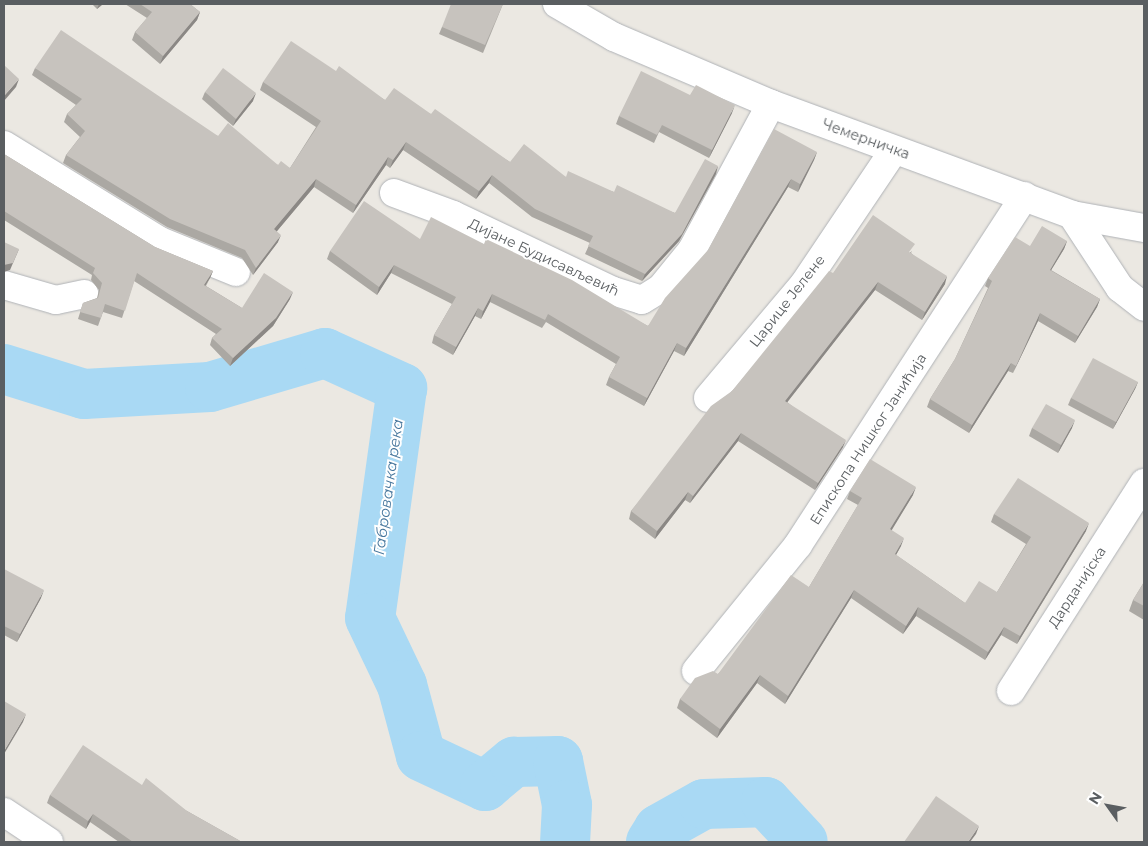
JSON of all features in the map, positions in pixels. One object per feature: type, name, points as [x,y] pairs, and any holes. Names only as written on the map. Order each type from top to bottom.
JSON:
[{"type":"street","name":"Чемерничка","points":[[557,4],[614,37],[771,104],[1025,196],[1072,215],[1144,228]]},
{"type":"street","name":"Дијане Будисављевић","points":[[394,193],[453,215],[613,292],[642,300],[661,288],[692,250],[771,104]]},
{"type":"street","points":[[4,145],[160,241],[236,272]]},
{"type":"street","name":"Царице Јелене","points":[[708,398],[804,284],[894,150]]},
{"type":"street","name":"Епископа Нишког Јанићија","points":[[696,671],[798,546],[1025,196]]},
{"type":"street","points":[[1072,215],[1120,288],[1144,307]]},
{"type":"street","points":[[4,286],[56,300],[84,294]]},
{"type":"street","name":"Дарданијска","points":[[1011,691],[1144,483]]},
{"type":"street","points":[[4,812],[49,842]]},
{"type":"building","points":[[140,4],[190,4],[200,12],[163,56],[135,32],[152,12]]},
{"type":"building","points":[[451,4],[503,4],[485,45],[442,27]]},
{"type":"building","points":[[61,30],[218,136],[228,123],[278,165],[281,161],[290,168],[321,121],[263,82],[291,41],[336,71],[339,66],[385,100],[394,88],[431,114],[435,109],[510,162],[524,144],[566,177],[568,171],[614,192],[617,185],[675,213],[705,159],[718,166],[682,234],[645,274],[588,246],[593,236],[535,209],[492,175],[479,191],[406,142],[393,160],[388,157],[356,205],[316,179],[274,229],[281,235],[256,268],[245,250],[170,219],[66,155],[85,131],[67,114],[82,99],[35,68]]},
{"type":"building","points":[[4,65],[19,79],[4,96]]},
{"type":"building","points":[[223,68],[256,93],[236,119],[205,92]]},
{"type":"building","points":[[641,71],[690,95],[696,85],[735,105],[712,150],[662,125],[657,135],[619,116]]},
{"type":"building","points":[[774,129],[817,152],[800,184],[791,179],[686,348],[677,343],[647,398],[609,377],[620,357],[548,314],[545,320],[492,294],[483,311],[478,308],[456,347],[434,335],[456,297],[394,265],[379,287],[330,251],[364,201],[420,239],[431,217],[484,244],[486,239],[572,280],[648,326],[665,298],[708,250]]},
{"type":"building","points":[[4,154],[155,247],[213,271],[204,285],[242,308],[264,273],[293,292],[276,318],[233,358],[212,338],[222,329],[137,273],[125,311],[105,304],[101,318],[80,312],[83,303],[98,298],[102,283],[93,273],[95,268],[4,211]]},
{"type":"building","points":[[873,215],[915,244],[909,252],[947,276],[925,312],[878,282],[785,401],[846,440],[818,483],[741,433],[693,496],[688,492],[657,531],[631,511],[711,406],[732,391],[829,271],[833,273]]},
{"type":"building","points":[[1042,226],[1067,241],[1050,270],[1100,299],[1078,336],[1040,313],[1016,366],[1011,363],[972,425],[930,399],[955,359],[992,281],[988,278],[1015,237],[1030,246]]},
{"type":"building","points":[[4,242],[19,249],[13,263],[4,265]]},
{"type":"building","points":[[1093,358],[1138,382],[1116,422],[1071,398]]},
{"type":"building","points":[[1046,404],[1075,420],[1061,445],[1032,428]]},
{"type":"building","points":[[870,459],[916,487],[890,529],[904,538],[895,554],[965,603],[979,581],[997,592],[1031,537],[994,514],[1018,478],[1089,523],[1020,636],[1004,627],[988,652],[918,607],[906,626],[854,590],[788,696],[760,675],[720,729],[680,699],[695,678],[713,671],[718,674],[791,575],[809,587],[862,498],[850,491]]},
{"type":"building","points":[[4,569],[44,590],[20,634],[4,626]]},
{"type":"building","points":[[1144,582],[1144,606],[1133,600]]},
{"type":"building","points":[[4,701],[26,714],[4,751]]},
{"type":"building","points":[[83,745],[142,785],[146,778],[187,811],[242,842],[133,842],[93,814],[88,821],[50,795]]},
{"type":"building","points":[[936,796],[979,826],[968,842],[904,842]]},
{"type":"waterway","name":"Габровачка река","points":[[4,369],[84,394],[210,387],[325,353],[402,388],[370,618],[402,685],[421,756],[485,786],[514,762],[558,761],[567,805],[565,842]]},
{"type":"waterway","name":"Габровачка река","points":[[651,842],[659,829],[704,804],[766,802],[803,842]]}]
